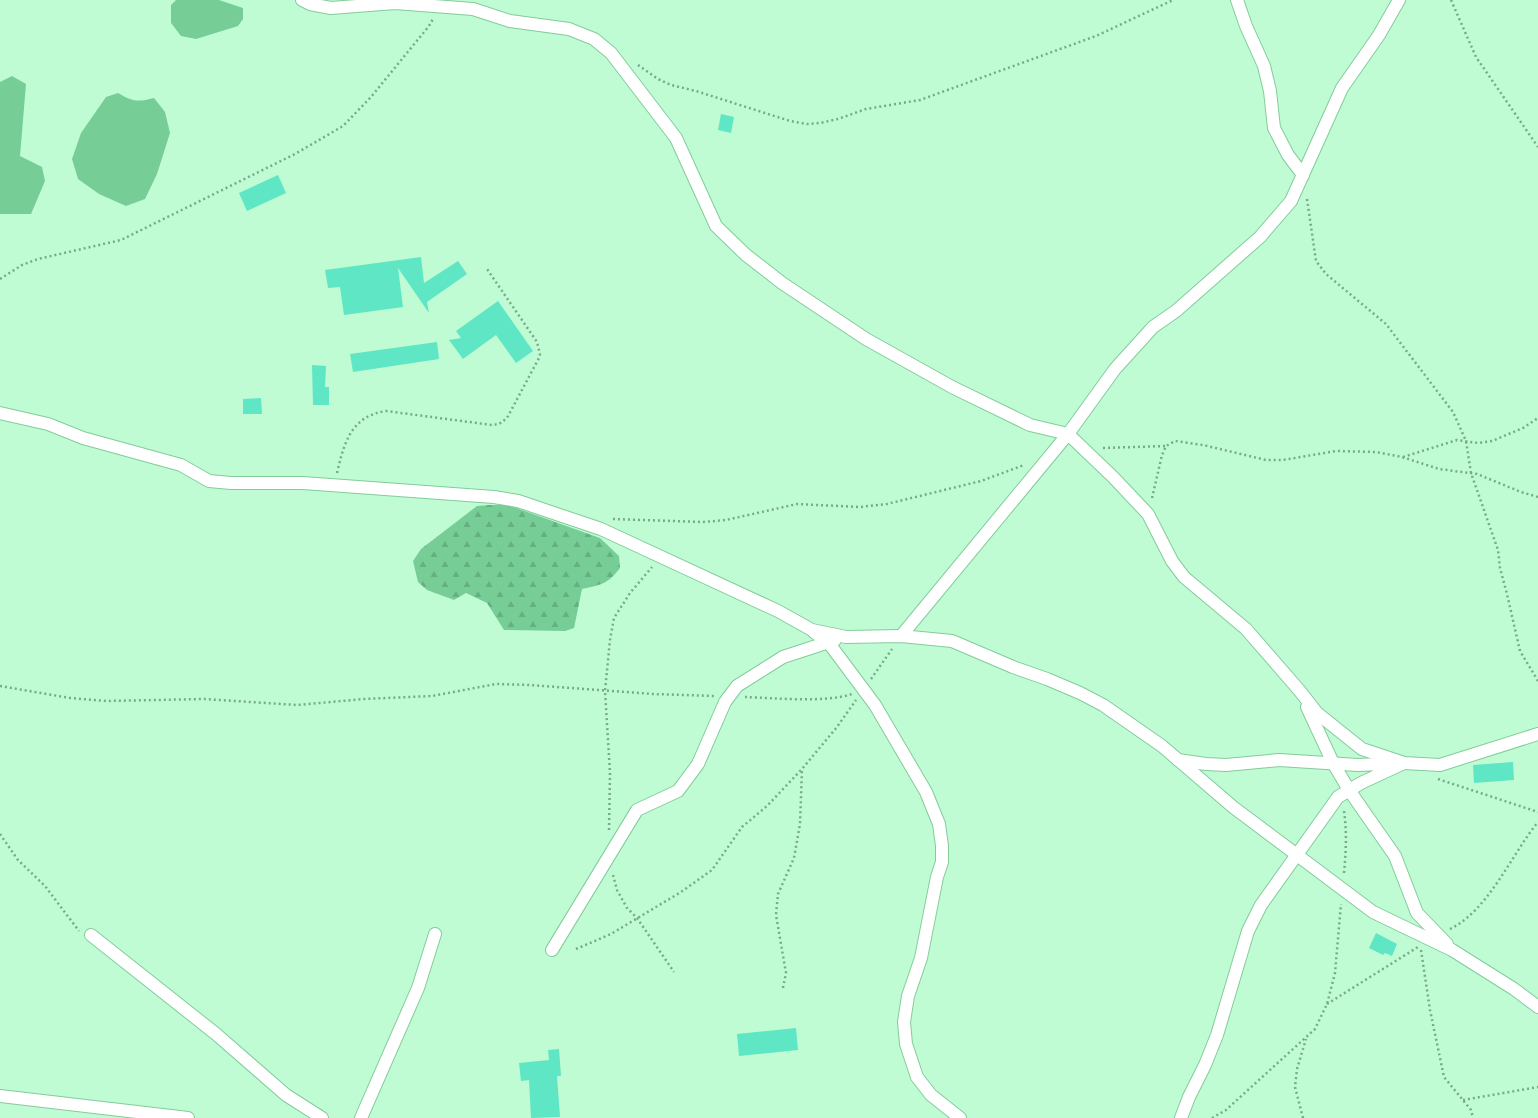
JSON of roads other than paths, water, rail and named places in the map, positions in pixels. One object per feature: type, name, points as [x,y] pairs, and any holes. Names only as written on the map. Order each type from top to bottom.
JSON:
[{"type":"street","points":[[302,0],[310,4],[331,8],[395,3],[473,9],[510,21],[569,29],[594,39],[611,53],[676,138],[716,226],[746,255],[782,283],[866,339],[952,387],[1030,425],[1068,434],[1113,477],[1148,514],[1172,561],[1184,576],[1246,629],[1317,713],[1362,749],[1404,763]]},
{"type":"street","points":[[1237,0],[1246,26],[1264,66],[1270,91],[1274,128],[1288,155],[1303,175]]},
{"type":"street","points":[[901,636],[1068,434],[1115,369],[1153,327],[1176,311],[1260,237],[1291,201],[1342,88],[1379,35],[1399,0]]},
{"type":"street","points":[[0,413],[48,424],[83,438],[181,466],[209,481],[231,483],[303,483],[337,485],[494,497],[518,501],[601,529],[778,611],[812,630],[828,642],[875,705],[926,792],[939,824],[942,846],[942,862],[936,877],[921,958],[908,996],[904,1022],[906,1044],[917,1077],[931,1095],[960,1118]]},
{"type":"street","points":[[812,630],[846,637],[901,636],[952,642],[1080,693],[1103,705],[1162,746],[1233,806],[1373,912],[1452,950],[1514,989],[1538,1007]]},
{"type":"street","points":[[552,950],[637,810],[678,791],[698,764],[725,702],[737,686],[783,657],[846,637]]},
{"type":"street","points":[[1299,690],[1346,792],[1395,856],[1417,913],[1452,950]]},
{"type":"street","points":[[1177,760],[1226,765],[1279,760],[1358,765],[1404,763],[1440,765],[1538,734]]},
{"type":"street","points":[[1181,1118],[1217,1035],[1248,931],[1261,905],[1338,797],[1361,783],[1404,763]]},
{"type":"street","points":[[86,934],[216,1034],[286,1095],[322,1118]]},
{"type":"street","points":[[361,1118],[418,988],[435,934]]},
{"type":"street","points":[[0,1096],[104,1113],[188,1118]]}]
